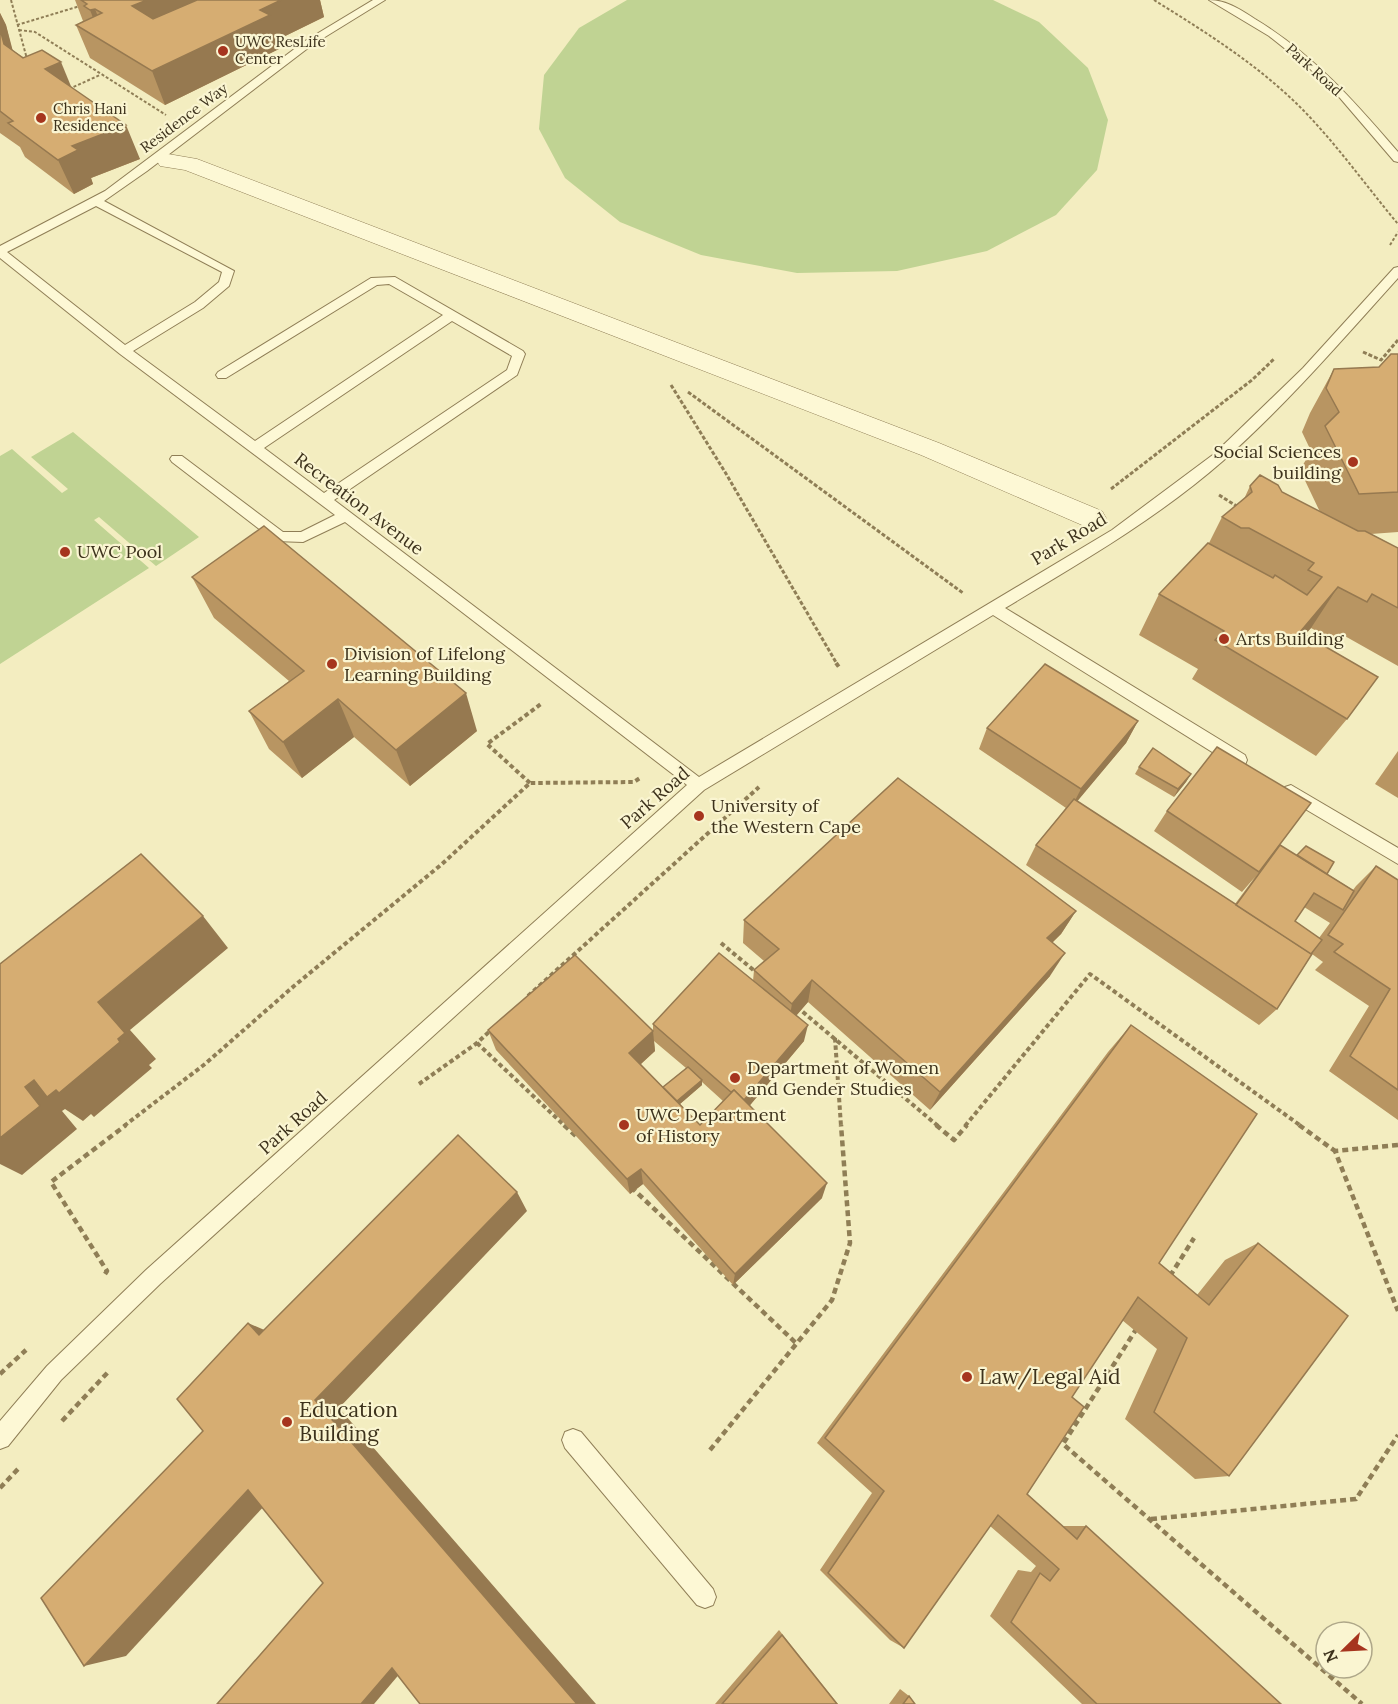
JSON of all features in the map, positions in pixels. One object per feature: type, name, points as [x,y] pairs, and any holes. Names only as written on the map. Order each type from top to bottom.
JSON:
[{"type":"street","points":[[168,161],[189,164],[930,449],[1092,518]]},
{"type":"lane","name":"Residence Way","points":[[0,251],[95,201],[210,119],[273,67],[311,40],[381,0]]},
{"type":"lane","name":"Park Road","points":[[1214,0],[1282,41],[1324,76],[1398,159]]},
{"type":"lane","points":[[95,201],[228,271],[225,283],[200,305],[124,351]]},
{"type":"lane","name":"Recreation Avenue","points":[[0,251],[124,351],[346,516],[698,785]]},
{"type":"lane","name":"Park Road","points":[[0,1437],[54,1373],[153,1276],[698,785],[1117,534],[1219,457],[1307,371],[1398,271]]},
{"type":"lane","points":[[222,375],[362,286],[375,281],[391,280],[519,354],[513,372],[324,500]]},
{"type":"lane","points":[[254,448],[452,315]]},
{"type":"lane","points":[[177,459],[280,537],[303,537],[346,516]]},
{"type":"lane","points":[[993,608],[1253,769]]},
{"type":"lane","points":[[1274,781],[1398,857]]},
{"type":"lane","points":[[573,1440],[705,1597]]},
{"type":"path","points":[[10,0],[28,63]]},
{"type":"path","points":[[1154,0],[1225,44],[1266,76],[1305,112],[1398,224]]},
{"type":"path","points":[[17,25],[81,6]]},
{"type":"path","points":[[19,30],[35,32],[170,117]]},
{"type":"path","points":[[60,93],[101,74]]},
{"type":"path","points":[[1381,360],[1389,364]]},
{"type":"path","points":[[671,385],[725,472],[841,670]]},
{"type":"path","points":[[682,388],[963,594]]},
{"type":"path","points":[[1217,494],[1245,511]]},
{"type":"path","points":[[530,783],[487,744],[541,704],[533,697]]},
{"type":"path","points":[[101,1278],[107,1271],[51,1182],[205,1064],[294,986],[434,871],[530,783],[634,782],[665,760]]},
{"type":"path","points":[[526,998],[760,787]]},
{"type":"path","points":[[721,943],[765,979]]},
{"type":"path","points":[[791,1001],[954,1140],[1090,974],[1335,1151],[1398,1311]]},
{"type":"path","points":[[412,1089],[494,1028]]},
{"type":"path","points":[[710,1450],[832,1300],[850,1243],[834,1038]]},
{"type":"path","points":[[477,1042],[581,1140]]},
{"type":"path","points":[[1335,1151],[1398,1145]]},
{"type":"path","points":[[624,1181],[797,1344]]},
{"type":"path","points":[[1163,1287],[1194,1238]]},
{"type":"path","points":[[1138,1326],[1064,1444],[1362,1704]]},
{"type":"path","points":[[0,1374],[33,1343]]},
{"type":"path","points":[[55,1429],[118,1361]]},
{"type":"path","points":[[1150,1519],[1356,1499],[1398,1435]]},
{"type":"path","points":[[0,1488],[24,1462]]},
{"type":"green space","points":[[627,0],[993,0],[1039,22],[1088,68],[1108,120],[1097,170],[1056,215],[987,251],[897,271],[797,273],[701,255],[620,222],[565,178],[539,129],[544,75],[579,28]]},
{"type":"green space","name":"UWC Pool","points":[[73,432],[199,537],[156,566],[99,517],[94,520],[149,568],[0,664],[0,456],[12,449],[62,493],[68,489],[31,457]]},
{"type":"building","points":[[81,0],[147,0],[132,6],[153,19],[197,0],[281,0],[260,10],[270,15],[152,71],[76,25],[102,13],[95,9],[90,10]]},
{"type":"building","points":[[0,29],[4,44],[23,58],[42,50],[61,62],[45,69],[126,125],[72,146],[78,150],[58,160],[8,123],[13,121],[0,111]]},
{"type":"building","points":[[1391,354],[1398,354],[1398,492],[1359,494],[1325,426],[1339,412],[1326,388],[1334,369],[1379,367]]},
{"type":"building","points":[[1260,475],[1278,485],[1282,492],[1358,531],[1365,531],[1398,548],[1398,608],[1372,594],[1367,602],[1338,587],[1300,632],[1378,677],[1347,719],[1215,640],[1224,631],[1159,594],[1208,543],[1273,578],[1275,575],[1307,595],[1322,577],[1308,570],[1314,563],[1249,528],[1241,528],[1222,517],[1252,492],[1250,486]]},
{"type":"building","points":[[264,526],[466,693],[396,750],[338,699],[283,742],[249,711],[304,671],[192,577]]},
{"type":"building","points":[[1045,664],[1138,721],[1081,789],[987,728]]},
{"type":"building","points":[[1217,747],[1311,803],[1259,872],[1167,811]]},
{"type":"building","points":[[1153,748],[1191,774],[1178,789],[1139,767]]},
{"type":"building","points":[[898,778],[1076,911],[1047,938],[1065,953],[940,1092],[812,980],[792,1004],[754,970],[779,949],[744,920]]},
{"type":"building","points":[[1074,799],[1312,954],[1277,1009],[1036,845]]},
{"type":"building","points":[[1280,845],[1354,891],[1343,910],[1314,893],[1295,921],[1322,940],[1311,954],[1236,905]]},
{"type":"building","points":[[1306,846],[1334,862],[1327,874],[1297,855]]},
{"type":"building","points":[[141,854],[203,916],[98,1002],[125,1033],[118,1039],[120,1042],[59,1093],[56,1090],[47,1097],[34,1080],[25,1087],[40,1106],[0,1138],[0,964]]},
{"type":"building","points":[[1376,866],[1398,880],[1398,1090],[1350,1056],[1390,989],[1334,952],[1343,944],[1328,935]]},
{"type":"building","name":"Department of Women and Gender Studies","points":[[719,953],[808,1025],[744,1100],[734,1090],[731,1092],[653,1024]]},
{"type":"building","name":"UWC Department of History","points":[[575,955],[653,1031],[629,1053],[700,1125],[734,1090],[827,1183],[735,1274],[641,1169],[627,1179],[488,1030]]},
{"type":"building","name":"Law/Legal Aid","points":[[1131,1025],[1257,1114],[1159,1263],[1209,1305],[1258,1243],[1348,1316],[1229,1476],[1154,1412],[1187,1338],[1138,1297],[1072,1397],[1084,1407],[1027,1494],[1077,1539],[1086,1526],[1281,1704],[1097,1704],[1011,1622],[1040,1573],[1050,1581],[1059,1569],[998,1515],[904,1648],[828,1573],[884,1491],[825,1438]]},
{"type":"building","points":[[688,1067],[702,1080],[677,1101],[663,1087]]},
{"type":"building","name":"Education Building","points":[[458,1135],[517,1192],[315,1400],[577,1704],[420,1704],[392,1668],[361,1704],[217,1704],[323,1583],[248,1490],[84,1666],[41,1598],[203,1431],[177,1399],[248,1323],[259,1335]]},
{"type":"building","points":[[782,1635],[837,1704],[722,1704]]},
{"type":"building","points":[[909,1696],[915,1704],[903,1704]]},
{"type":"place","name":"UWC ResLife Center","points":[[223,51]]},
{"type":"place","name":"Chris Hani Residence","points":[[41,118]]},
{"type":"place","name":"Social Sciences building","points":[[1353,462]]},
{"type":"place","name":"UWC Pool","points":[[65,552]]},
{"type":"place","name":"Arts Building","points":[[1224,639]]},
{"type":"place","name":"Division of Lifelong Learning Building","points":[[332,664]]},
{"type":"place","name":"University of the Western Cape","points":[[699,816]]},
{"type":"place","name":"Department of Women and Gender Studies","points":[[735,1078]]},
{"type":"place","name":"UWC Department of History","points":[[624,1125]]},
{"type":"place","name":"Law/Legal Aid","points":[[967,1377]]},
{"type":"place","name":"Education Building","points":[[287,1422]]}]
